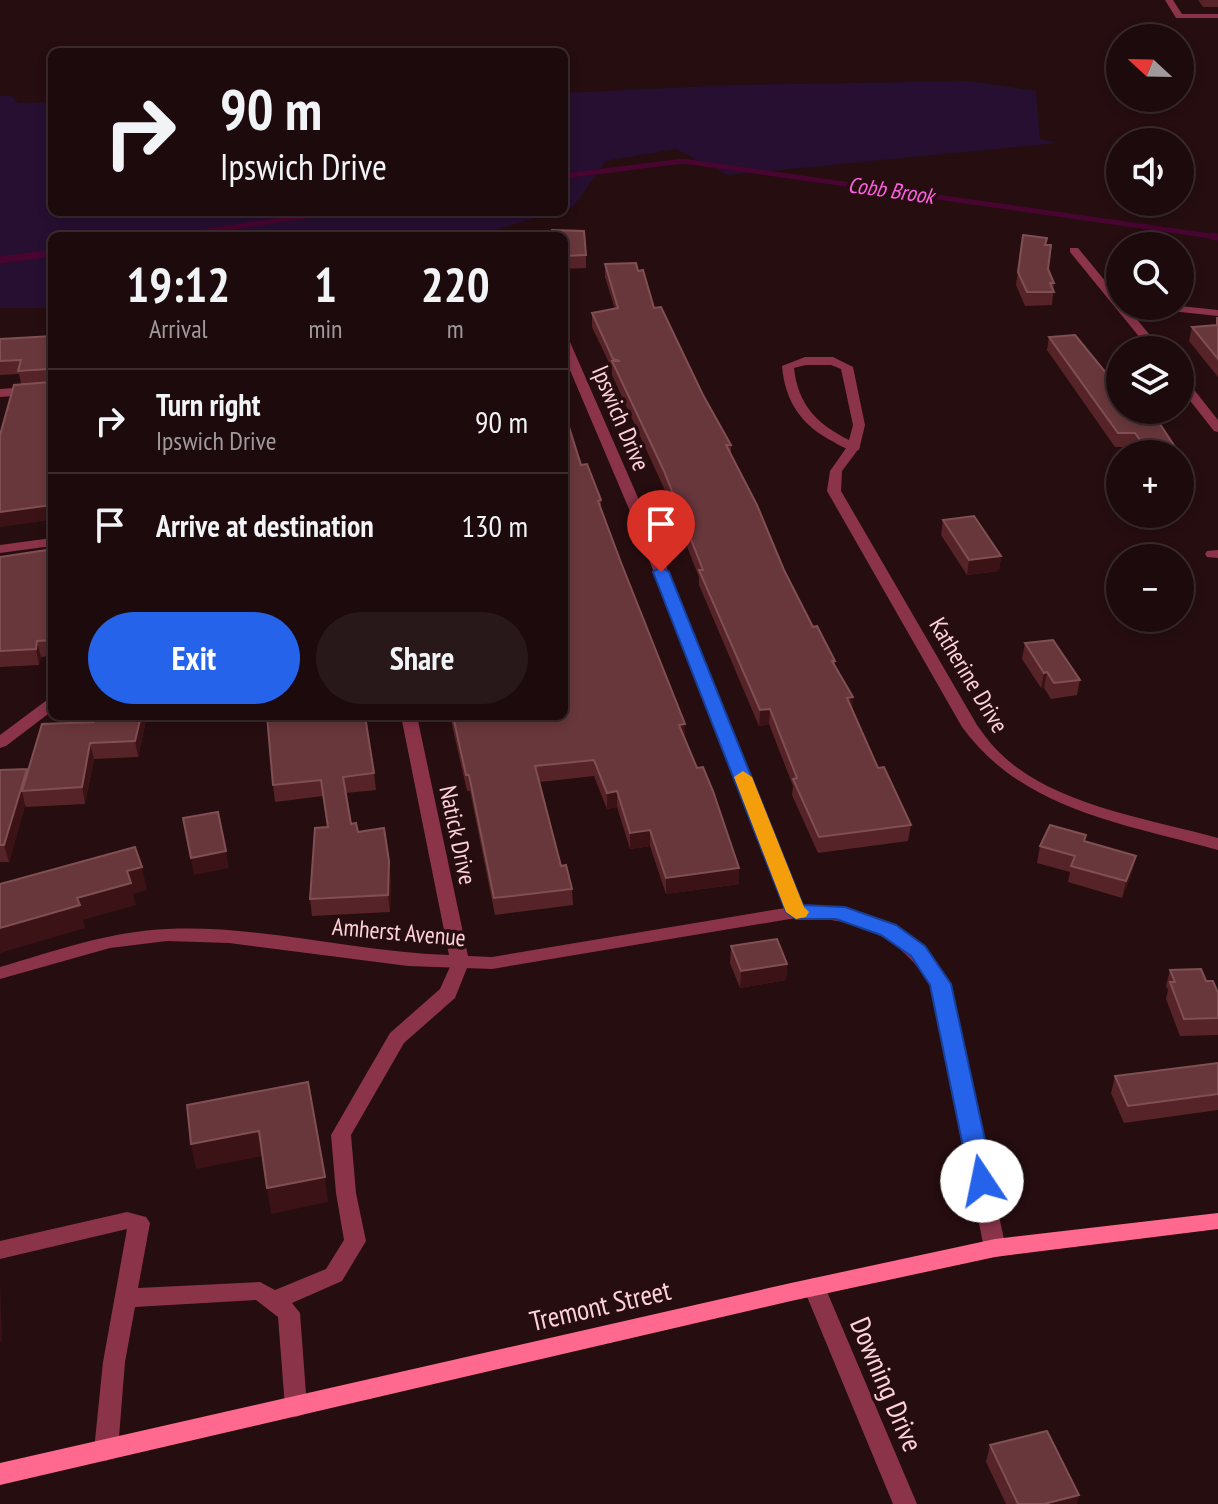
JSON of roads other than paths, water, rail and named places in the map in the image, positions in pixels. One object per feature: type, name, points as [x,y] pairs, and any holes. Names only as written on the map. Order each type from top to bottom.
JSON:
[{"type":"main road","name":"Tremont Street","points":[[0,1474],[995,1248],[1218,1221]]},
{"type":"street","points":[[1169,0],[1179,16],[1218,16]]},
{"type":"street","points":[[1074,250],[1106,288]]},
{"type":"street","points":[[1194,310],[1218,313]]},
{"type":"street","points":[[1132,320],[1145,336]]},
{"type":"street","name":"Ipswich Drive","points":[[568,356],[639,516],[796,912]]},
{"type":"street","points":[[805,361],[833,361],[847,367],[859,425],[854,447],[806,421],[788,381],[788,366],[805,361]]},
{"type":"street","points":[[0,393],[48,389]]},
{"type":"street","points":[[1194,398],[1218,428]]},
{"type":"street","name":"Katherine Drive","points":[[854,447],[836,471],[834,491],[970,727],[990,754],[1022,778],[1063,797],[1218,844]]},
{"type":"street","points":[[0,549],[48,543]]},
{"type":"street","points":[[0,743],[48,706]]},
{"type":"street","name":"Natick Drive","points":[[410,720],[460,963]]},
{"type":"street","name":"Amherst Avenue","points":[[0,973],[110,942],[167,935],[229,937],[371,956],[492,963],[796,912],[838,912],[873,923],[903,940],[930,966],[947,1005],[995,1248]]},
{"type":"street","points":[[273,1301],[334,1275],[355,1241],[346,1193],[341,1135],[397,1038],[448,993],[460,963]]},
{"type":"street","points":[[0,1250],[127,1220],[139,1223],[114,1362],[106,1450]]},
{"type":"street","name":"Downing Drive","points":[[814,1287],[905,1504]]},
{"type":"street","points":[[126,1298],[260,1291],[289,1313],[296,1407]]},
{"type":"waterway","name":"Cobb Brook","points":[[568,175],[683,161],[1218,237],[1212,236]]},
{"type":"waterway","name":"Cobb Brook","points":[[202,232],[307,216]]},
{"type":"waterway","name":"Cobb Brook","points":[[0,260],[48,254]]}]
